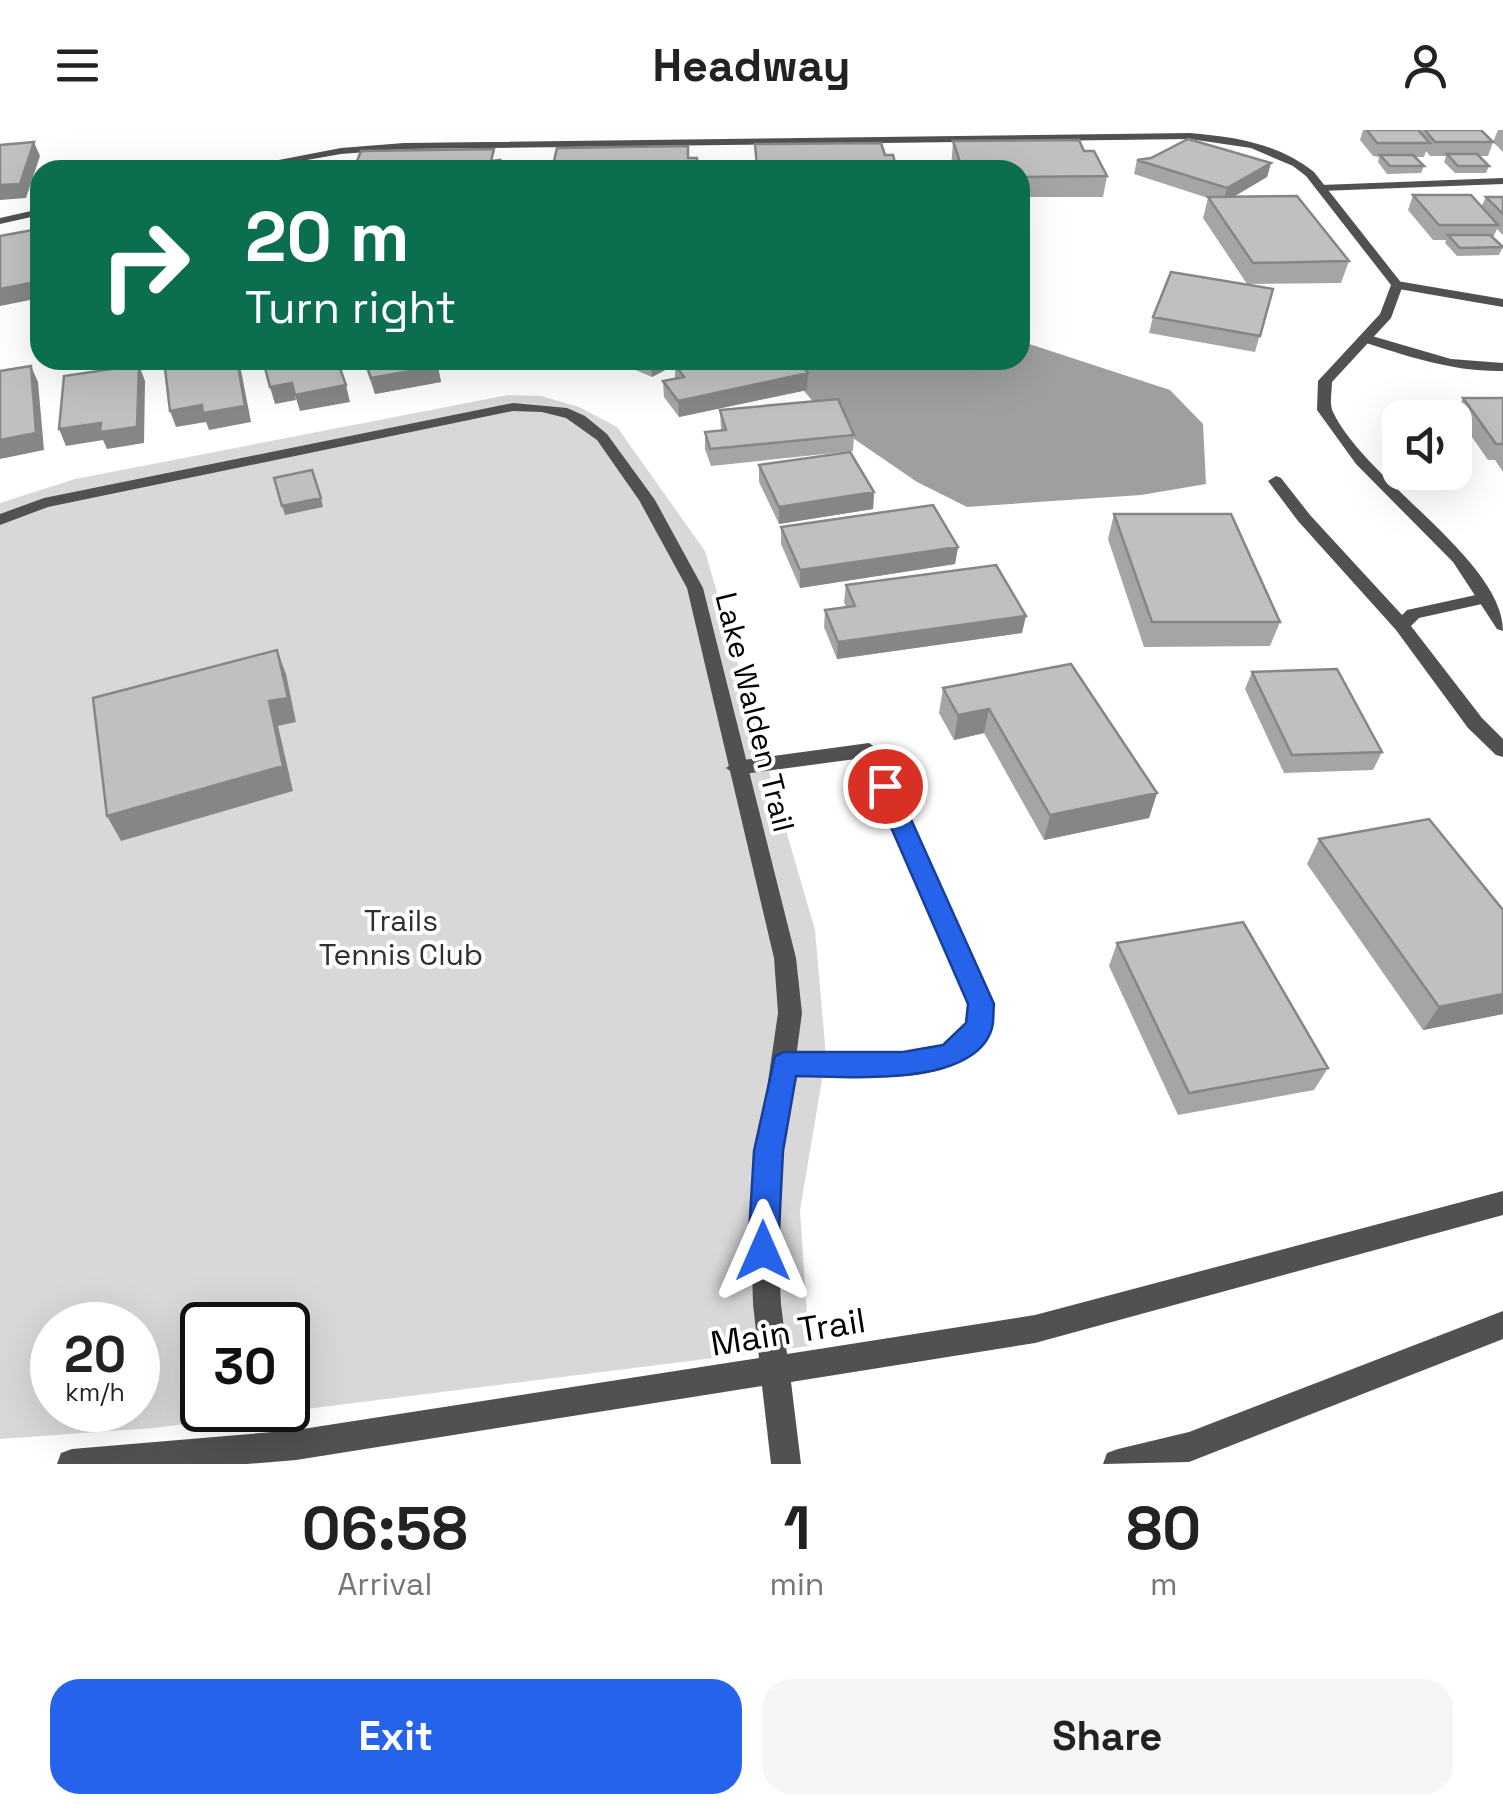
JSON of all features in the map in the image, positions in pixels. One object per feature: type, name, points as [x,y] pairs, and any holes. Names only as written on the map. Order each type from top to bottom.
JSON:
[{"type":"street","points":[[287,160],[342,150],[404,146],[1190,136],[1269,148],[1294,159],[1397,285],[1503,303]]},
{"type":"street","points":[[1321,188],[1503,181]]},
{"type":"street","points":[[0,221],[30,214]]},
{"type":"street","points":[[1397,285],[1386,316],[1325,382],[1324,410],[1361,461],[1459,559],[1503,625]]},
{"type":"street","points":[[1366,338],[1425,357],[1487,368],[1503,367]]},
{"type":"street","name":"Lake Walden Trail","points":[[0,520],[44,503],[462,416],[534,406],[568,413],[598,432],[668,534],[695,588],[736,768],[786,958],[790,1013],[762,1205],[774,1373],[786,1464]]},
{"type":"street","points":[[1276,481],[1304,518],[1402,626],[1475,722],[1503,750]]},
{"type":"street","points":[[1402,626],[1412,614],[1485,598]]},
{"type":"street","points":[[736,768],[869,750],[981,1004],[978,1028],[950,1056],[903,1064],[784,1064]]},
{"type":"street","name":"Main Trail","points":[[72,1464],[296,1445],[1035,1329],[1503,1203]]},
{"type":"street","points":[[1118,1464],[1189,1447],[1503,1325]]},
{"type":"green space","name":"Trails Tennis Club","points":[[508,395],[541,396],[579,407],[617,427],[705,551],[815,930],[826,1056],[800,1210],[809,1346],[310,1408],[310,1302],[180,1302],[180,1425],[160,1427],[160,1302],[30,1302],[30,1432],[97,1432],[0,1439],[0,503],[75,479]]},
{"type":"shaded area","points":[[1030,344],[1170,390],[1203,424],[1206,484],[1141,495],[967,507],[917,482],[831,423],[786,370],[1030,370]]},
{"type":"building","points":[[1367,130],[1418,130],[1430,143],[1377,143]]},
{"type":"building","points":[[1425,130],[1481,130],[1493,142],[1435,142]]},
{"type":"building","points":[[1188,139],[1271,163],[1227,188],[1137,160],[1151,158]]},
{"type":"building","points":[[1079,140],[1084,151],[1094,151],[1107,176],[1030,177],[1030,160],[959,160],[953,141]]},
{"type":"building","points":[[34,142],[20,184],[0,185],[0,145]]},
{"type":"building","points":[[881,143],[885,155],[893,155],[894,160],[756,160],[755,144]]},
{"type":"building","points":[[688,146],[688,158],[697,160],[554,160],[557,148]]},
{"type":"building","points":[[494,149],[491,160],[358,160],[361,151]]},
{"type":"building","points":[[1447,154],[1477,154],[1489,166],[1458,166]]},
{"type":"building","points":[[1380,155],[1413,155],[1424,166],[1390,166]]},
{"type":"building","points":[[1413,195],[1471,195],[1498,225],[1439,225]]},
{"type":"building","points":[[1297,196],[1349,261],[1253,263],[1208,197]]},
{"type":"building","points":[[1486,197],[1503,197],[1503,214]]},
{"type":"building","points":[[30,231],[30,283],[0,289],[0,236]]},
{"type":"building","points":[[1448,235],[1490,235],[1503,247],[1460,248]]},
{"type":"building","points":[[1171,272],[1273,289],[1260,336],[1153,317]]},
{"type":"building","points":[[30,366],[36,433],[0,440],[0,371]]},
{"type":"building","points":[[139,370],[137,427],[100,432],[101,423],[59,429],[64,376]]},
{"type":"building","points":[[165,370],[239,370],[245,406],[203,413],[202,405],[170,411]]},
{"type":"building","points":[[266,370],[341,370],[346,385],[295,395],[292,383],[270,387]]},
{"type":"building","points":[[368,370],[416,370],[371,378]]},
{"type":"building","points":[[679,370],[808,373],[678,401],[663,381],[684,377]]},
{"type":"building","points":[[1503,398],[1503,444],[1496,444],[1472,411],[1472,400],[1464,400]]},
{"type":"building","points":[[838,399],[854,435],[710,449],[705,432],[726,430],[720,410]]},
{"type":"building","points":[[850,452],[874,492],[779,507],[759,465]]},
{"type":"building","points":[[312,470],[321,498],[282,506],[274,478]]},
{"type":"building","points":[[933,505],[958,547],[800,570],[781,527]]},
{"type":"building","points":[[1114,514],[1231,514],[1280,622],[1152,622]]},
{"type":"building","points":[[996,565],[1026,616],[838,642],[825,610],[855,606],[846,585]]},
{"type":"building","points":[[277,650],[288,698],[269,701],[283,766],[107,816],[93,698]]},
{"type":"building","points":[[1071,664],[1157,793],[1050,815],[989,709],[958,715],[943,688]]},
{"type":"building","points":[[1337,669],[1382,752],[1292,755],[1252,672]]},
{"type":"building","points":[[1429,819],[1503,910],[1503,994],[1439,1007],[1319,839]]},
{"type":"building","points":[[1243,922],[1328,1068],[1189,1093],[1117,943]]},
{"type":"route","points":[[763,1251],[762,1205],[768,1151],[784,1064],[903,1064],[950,1056],[978,1028],[981,1004],[885,786]]}]
